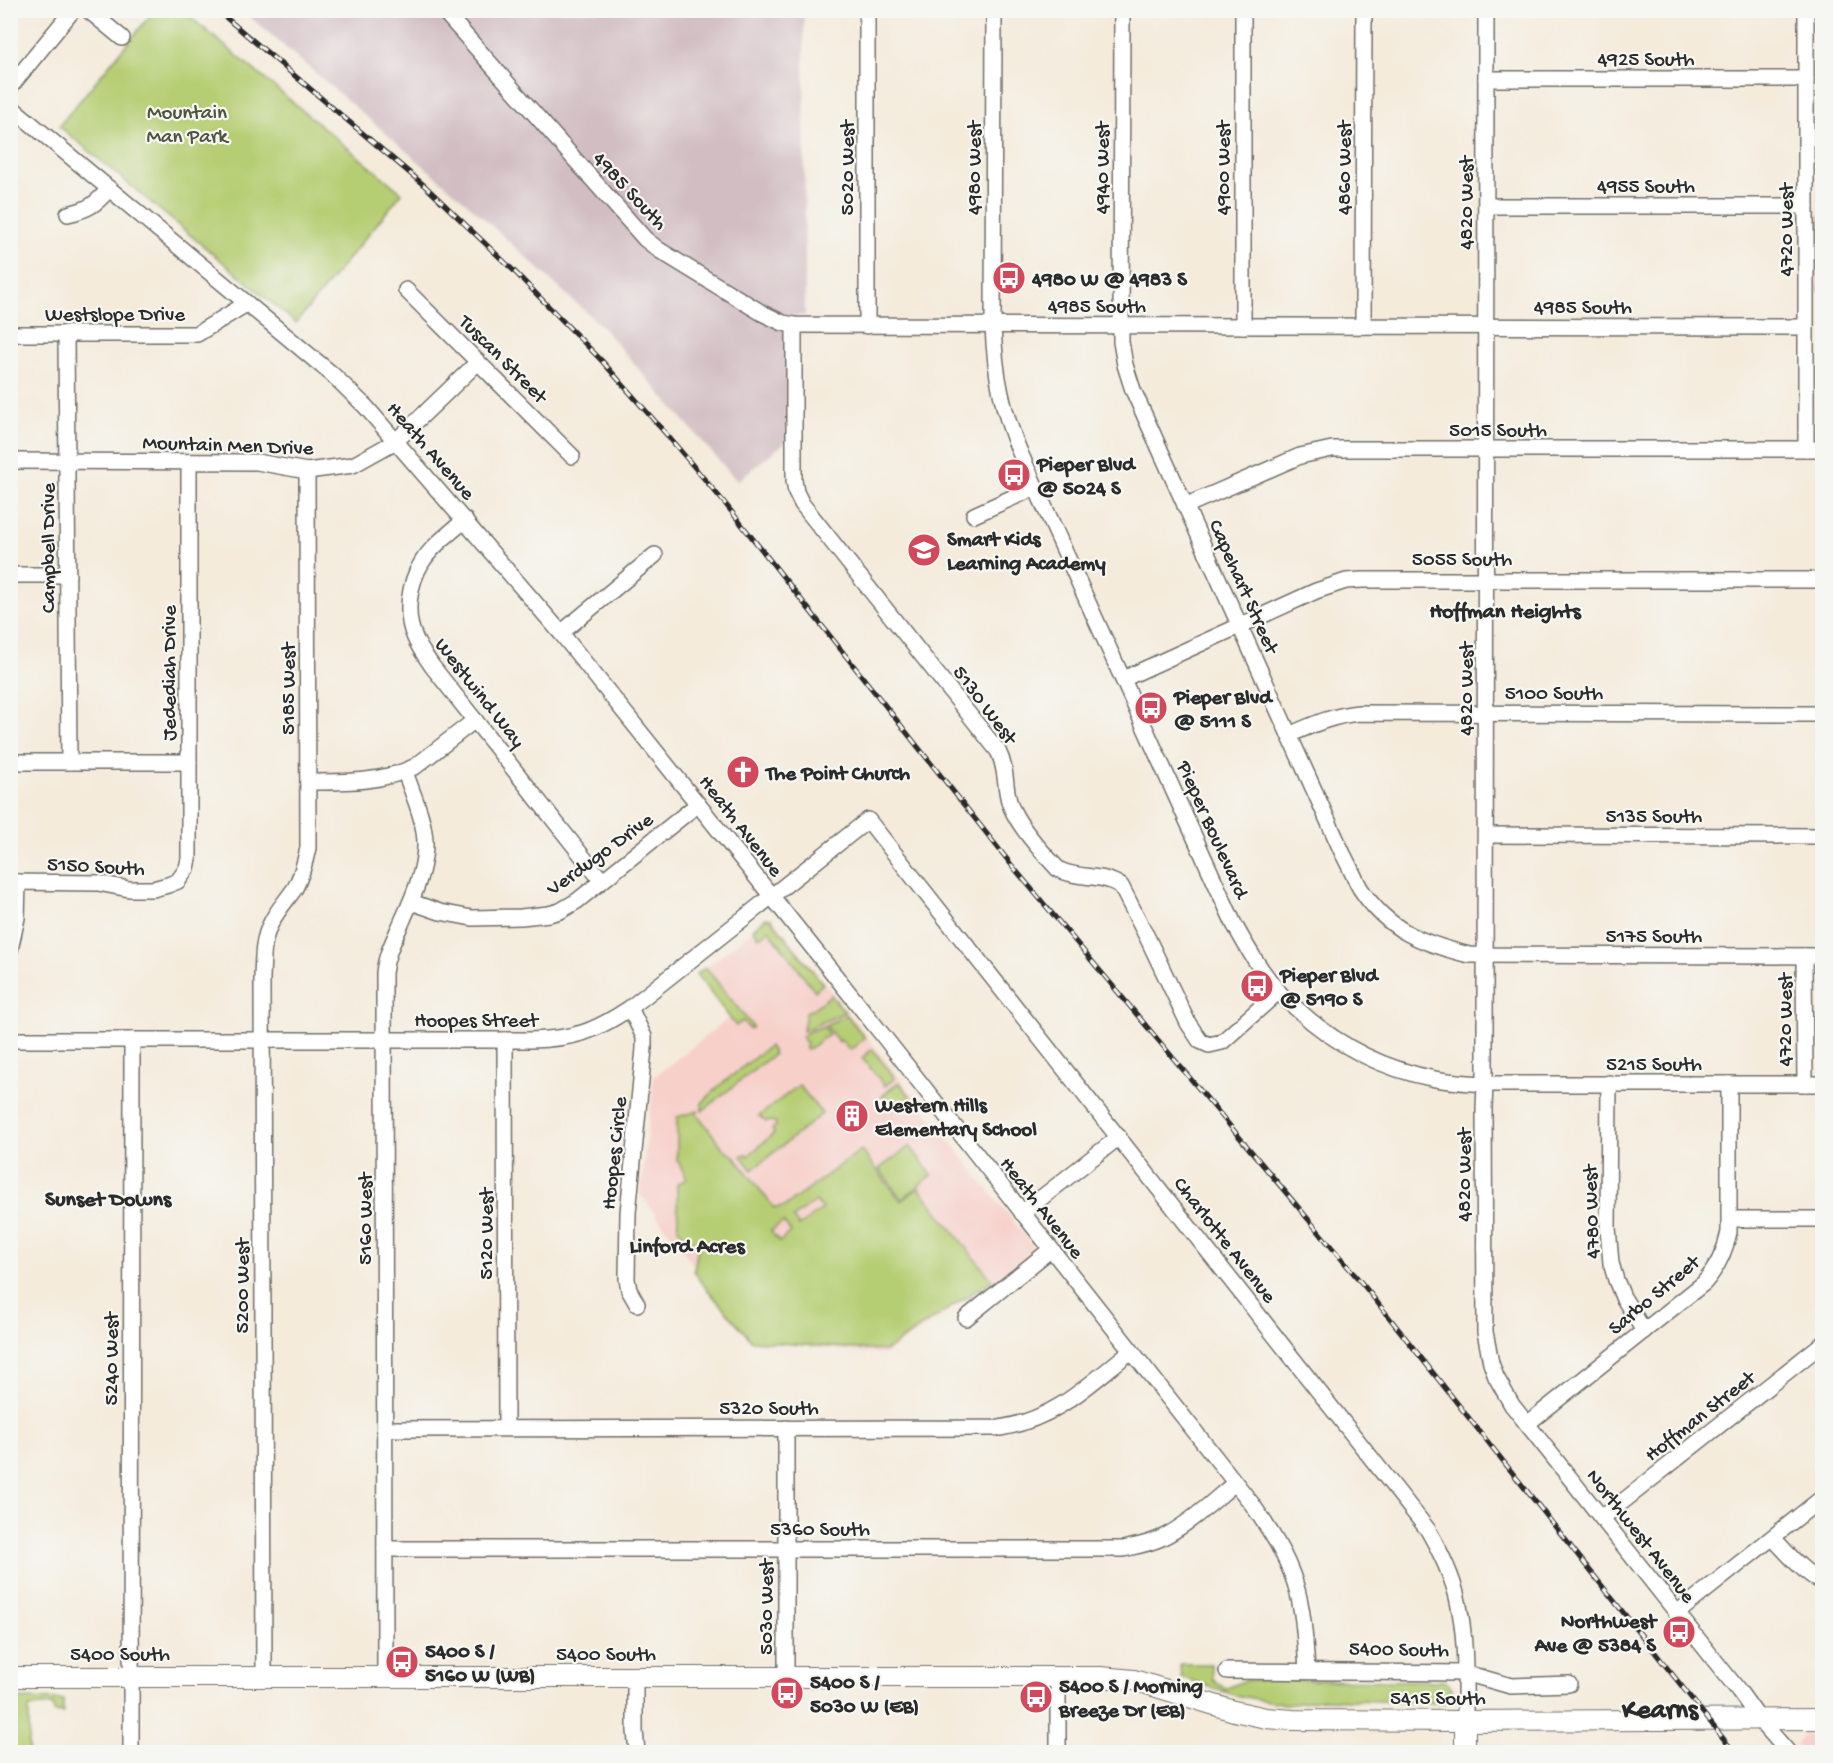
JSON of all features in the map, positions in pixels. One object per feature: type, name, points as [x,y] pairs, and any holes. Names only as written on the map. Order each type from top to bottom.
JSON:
[{"type":"main road","name":"5400 South","points":[[10,1677],[1058,1677]]},
{"type":"main road","name":"5415 South","points":[[1058,1677],[1134,1680],[1234,1711],[1266,1718],[1293,1720],[1822,1719]]},
{"type":"main road","points":[[1465,1721],[1465,1752]]},
{"type":"street","points":[[10,87],[73,10]]},
{"type":"street","points":[[88,10],[122,38]]},
{"type":"street","name":"4985 South","points":[[443,10],[645,239],[659,250],[762,313],[794,326],[1806,327]]},
{"type":"street","name":"5020 West","points":[[867,10],[867,326]]},
{"type":"street","name":"4980 West","points":[[993,326],[994,10]]},
{"type":"street","name":"4940 West","points":[[1122,10],[1122,326]]},
{"type":"street","name":"4900 West","points":[[1243,10],[1243,326]]},
{"type":"street","name":"4860 West","points":[[1364,10],[1364,326]]},
{"type":"street","name":"4820 West","points":[[1485,1332],[1486,10]]},
{"type":"street","name":"4720 West","points":[[1806,10],[1806,449]]},
{"type":"street","name":"4925 South","points":[[1486,79],[1806,79]]},
{"type":"street","name":"Heath Avenue","points":[[10,105],[333,375],[366,406],[561,633],[1236,1483],[1281,1549],[1295,1581],[1303,1624],[1307,1671]]},
{"type":"street","points":[[68,214],[83,211],[95,205],[109,189]]},
{"type":"street","name":"4955 South","points":[[1486,206],[1806,206]]},
{"type":"street","name":"Tuscan Street","points":[[406,290],[572,456]]},
{"type":"street","name":"Westslope Drive","points":[[10,334],[198,334],[246,303]]},
{"type":"street","name":"5130 West","points":[[794,326],[794,480],[796,492],[802,504],[998,752],[1005,766],[1011,809],[1031,838],[1050,861],[1065,873],[1115,882],[1121,886],[1195,1036],[1200,1041],[1209,1045],[1218,1044],[1227,1039],[1278,992]]},
{"type":"street","name":"Pieper Boulevard","points":[[993,326],[995,365],[1002,403],[1010,429],[1234,924],[1255,962],[1278,992],[1322,1030],[1359,1054],[1390,1067],[1434,1079],[1485,1084]]},
{"type":"street","name":"Capehart Street","points":[[1122,326],[1121,342],[1132,390],[1360,887],[1373,905],[1409,935],[1434,946],[1469,955],[1486,956]]},
{"type":"street","name":"Campbell Drive","points":[[66,333],[69,762]]},
{"type":"street","name":"Mountain Men Drive","points":[[10,461],[256,462],[307,471],[353,465],[396,441],[478,362]]},
{"type":"street","name":"5015 South","points":[[1185,506],[1274,466],[1316,451],[1332,449],[1822,449]]},
{"type":"street","name":"Jedediah Drive","points":[[178,880],[187,868],[189,859],[189,462]]},
{"type":"street","name":"5185 West","points":[[285,901],[301,876],[307,855],[308,838],[307,471]]},
{"type":"street","points":[[974,515],[1036,487]]},
{"type":"street","name":"Westwind Way","points":[[465,520],[440,542],[422,563],[410,592],[409,607],[414,637],[422,652],[602,880]]},
{"type":"street","points":[[561,633],[655,555]]},
{"type":"street","points":[[10,575],[68,575]]},
{"type":"street","name":"5055 South","points":[[1123,678],[1316,591],[1346,581],[1362,579],[1822,580]]},
{"type":"street","name":"5100 South","points":[[1289,735],[1323,720],[1343,714],[1359,713],[1822,714]]},
{"type":"street","points":[[308,782],[368,780],[405,771],[416,766],[475,720]]},
{"type":"street","points":[[10,762],[189,762]]},
{"type":"street","name":"5160 West","points":[[385,1677],[385,963],[411,902],[423,863],[425,845],[423,826],[405,771]]},
{"type":"street","name":"Verdugo Drive","points":[[411,902],[441,912],[472,918],[537,916],[560,911],[576,901],[698,804]]},
{"type":"street","name":"Hoopes Street","points":[[10,1041],[505,1041],[553,1040],[570,1037],[606,1024],[630,1008],[868,820]]},
{"type":"street","name":"Charlotte Avenue","points":[[868,820],[1428,1530],[1446,1566],[1457,1597],[1463,1631],[1465,1721]]},
{"type":"street","name":"5135 South","points":[[1486,835],[1822,836]]},
{"type":"street","name":"5150 South","points":[[14,882],[98,883],[129,890],[153,889],[178,880]]},
{"type":"street","points":[[10,950],[17,918],[14,882]]},
{"type":"street","name":"5200 West","points":[[264,1677],[262,978],[264,941],[271,921],[285,901]]},
{"type":"street","name":"5175 South","points":[[1486,956],[1822,956]]},
{"type":"street","name":"4720 West","points":[[1804,956],[1805,1084]]},
{"type":"street","name":"Hoopes Circle","points":[[630,1008],[644,1037],[627,1213],[627,1279],[629,1290],[637,1304]]},
{"type":"street","name":"5240 West","points":[[131,1752],[132,1040]]},
{"type":"street","name":"5120 West","points":[[505,1041],[506,1428]]},
{"type":"street","name":"4780 West","points":[[1608,1083],[1608,1228],[1611,1263],[1623,1297],[1644,1331]]},
{"type":"street","name":"5215 South","points":[[1485,1084],[1822,1084]]},
{"type":"street","name":"Sarbo Street","points":[[1527,1424],[1704,1283],[1716,1269],[1726,1245],[1730,1219],[1729,1084]]},
{"type":"street","points":[[1022,1213],[1119,1137]]},
{"type":"street","points":[[1730,1219],[1822,1219]]},
{"type":"street","points":[[966,1318],[1050,1250]]},
{"type":"street","name":"Northwest Avenue","points":[[1485,1332],[1496,1377],[1512,1405],[1759,1719],[1788,1752]]},
{"type":"street","name":"Hoffman Street","points":[[1602,1518],[1822,1344]]},
{"type":"street","name":"5320 South","points":[[385,1429],[985,1429],[1016,1425],[1043,1416],[1062,1406],[1131,1351]]},
{"type":"street","name":"5030 West","points":[[786,1428],[786,1677]]},
{"type":"street","name":"5360 South","points":[[385,1549],[1123,1549],[1161,1538],[1236,1483]]},
{"type":"street","points":[[1677,1613],[1822,1498]]},
{"type":"street","points":[[1773,1538],[1798,1565],[1822,1582]]},
{"type":"street","name":"5400 South","points":[[1227,1671],[1465,1673],[1511,1686],[1569,1684]]},
{"type":"street","points":[[635,1677],[637,1752]]},
{"type":"street","points":[[1058,1677],[1058,1752]]},
{"type":"shaded area","points":[[243,11],[804,11],[805,315],[792,316],[787,441],[737,481],[602,327],[467,203]]},
{"type":"shaded area","points":[[1817,11],[1822,11],[1822,292],[1817,292]]},
{"type":"shaded area","points":[[771,916],[1037,1251],[884,1355],[750,1339],[640,1194],[654,1077],[730,1017],[698,974]]},
{"type":"shaded area","points":[[1803,1735],[1822,1735],[1822,1752],[1802,1752],[1796,1745]]},
{"type":"green space","name":"Mountain Man Park","points":[[154,11],[183,11],[402,193],[296,323],[59,126]]},
{"type":"green space","points":[[1820,86],[1822,86],[1822,201],[1819,201]]},
{"type":"green space","points":[[1820,217],[1822,217],[1822,292],[1820,292]]},
{"type":"green space","points":[[766,918],[771,919],[823,984],[815,991],[769,930],[759,937],[753,929]]},
{"type":"green space","points":[[705,968],[753,1027],[749,1029],[743,1021],[736,1026],[696,974]]},
{"type":"green space","points":[[831,995],[845,1012],[803,1031],[806,1012]]},
{"type":"green space","points":[[847,1015],[865,1038],[850,1050],[841,1040],[839,1042],[825,1025]]},
{"type":"green space","points":[[823,1026],[829,1034],[807,1050],[805,1047],[807,1044],[802,1037]]},
{"type":"green space","points":[[769,1046],[774,1054],[702,1111],[702,1103],[719,1086]]},
{"type":"green space","points":[[872,1049],[895,1078],[885,1086],[862,1058]]},
{"type":"green space","points":[[899,1082],[910,1096],[893,1109],[882,1096]]},
{"type":"green space","points":[[799,1085],[822,1114],[752,1170],[741,1156],[746,1154],[748,1156],[774,1133],[772,1129],[776,1126],[775,1122],[766,1122],[759,1116]]},
{"type":"green space","points":[[698,1111],[697,1114],[723,1148],[735,1157],[774,1208],[784,1207],[861,1150],[901,1201],[919,1188],[992,1280],[885,1351],[752,1341],[700,1281],[694,1270],[698,1248],[678,1229],[677,1184],[687,1179],[677,1159],[677,1117]],"holes":[[[816,1201],[822,1209],[799,1226],[793,1218]],[[783,1222],[791,1232],[779,1242],[771,1231]]]},
{"type":"green space","points":[[910,1146],[932,1175],[902,1199],[879,1169]]},
{"type":"green space","points":[[1180,1664],[1211,1664],[1213,1679],[1225,1689],[1246,1680],[1445,1681],[1452,1688],[1451,1697],[1444,1703],[1323,1699],[1285,1704],[1234,1695],[1181,1677]]},
{"type":"green space","points":[[11,1699],[63,1700],[63,1713],[54,1712],[53,1705],[29,1707],[29,1752],[11,1752]]},
{"type":"railway","points":[[217,10],[425,186],[515,272],[602,361],[667,435],[723,501],[1014,868],[1365,1287],[1734,1752]]},
{"type":"place","name":"4980 W @ 4983 S","points":[[1009,278]]},
{"type":"place","name":"Pieper Blvd @ 5024 S","points":[[1014,475]]},
{"type":"place","name":"Smart Kids Learning Academy","points":[[924,550]]},
{"type":"place","name":"Pieper Blvd @ 5111 S","points":[[1151,708]]},
{"type":"place","name":"The Point Church","points":[[743,772]]},
{"type":"place","name":"Pieper Blvd @ 5190 S","points":[[1257,986]]},
{"type":"place","name":"Western Hills Elementary School","points":[[852,1116]]},
{"type":"place","name":"Northwest Ave @ 5384 S","points":[[1679,1632]]},
{"type":"place","name":"5400 S / 5160 W (WB)","points":[[402,1662]]},
{"type":"place","name":"5400 S / 5030 W (EB)","points":[[787,1693]]},
{"type":"place","name":"5400 S / Morning Breeze Dr (EB)","points":[[1036,1697]]},
{"type":"district","name":"Hoffman Heights","points":[[1505,609]]},
{"type":"district","name":"Sunset Downs","points":[[108,1197]]},
{"type":"district","name":"Linford Acres","points":[[687,1244]]},
{"type":"district","name":"Kearns","points":[[1660,1708]]}]
